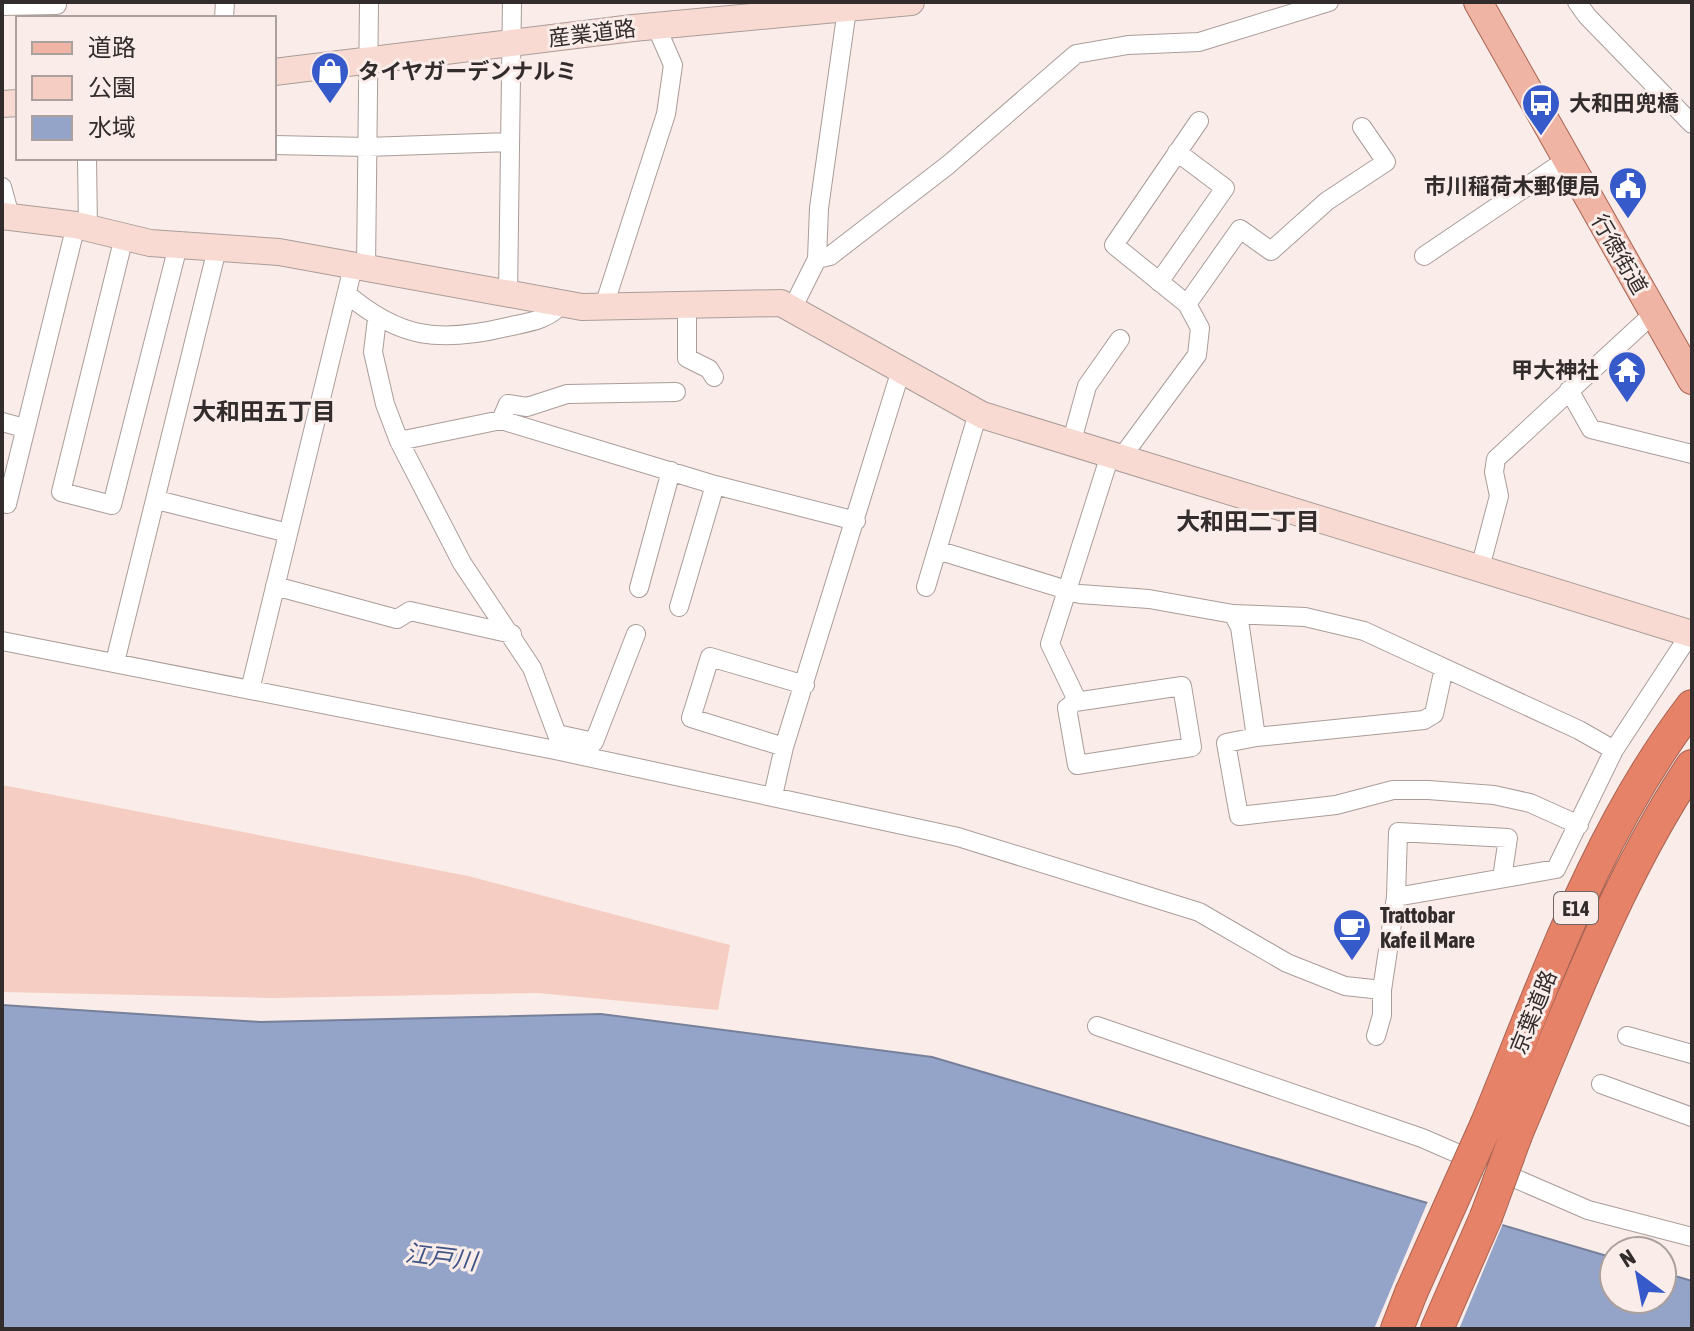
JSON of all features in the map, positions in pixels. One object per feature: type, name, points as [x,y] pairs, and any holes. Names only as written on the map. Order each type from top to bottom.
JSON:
[{"type":"highway","name":"京葉道路","points":[[1437,1329],[1502,1129],[1611,833],[1642,778],[1692,706]]},
{"type":"highway","name":"京葉道路","points":[[1397,1329],[1502,1129],[1641,851],[1692,766]]},
{"type":"main road","name":"行徳街道","points":[[1478,2],[1692,380]]},
{"type":"street","points":[[250,690],[347,294],[359,268],[367,147],[369,2]]},
{"type":"street","points":[[508,295],[512,2]]},
{"type":"street","name":"産業道路","points":[[276,72],[787,8],[911,2]]},
{"type":"street","points":[[817,259],[830,256],[948,165],[1076,54],[1128,45],[1199,42],[1329,2]]},
{"type":"street","points":[[1577,2],[1692,124]]},
{"type":"street","points":[[2,6],[57,5]]},
{"type":"street","points":[[793,307],[817,259],[819,208],[848,6]]},
{"type":"street","points":[[604,306],[666,114],[673,65],[656,26]]},
{"type":"street","points":[[1075,702],[1050,644],[1067,589],[1115,456],[1197,355],[1200,328],[1187,304],[1114,245],[1199,121]]},
{"type":"street","points":[[1187,304],[1240,229],[1271,251],[1327,201],[1386,162],[1362,127]]},
{"type":"street","points":[[276,145],[367,147],[510,142]]},
{"type":"street","points":[[1159,282],[1225,188],[1177,152]]},
{"type":"street","points":[[7,491],[82,227],[87,160]]},
{"type":"street","points":[[1424,256],[1566,160]]},
{"type":"street","points":[[2,187],[6,216],[178,246],[279,252],[562,304],[604,306],[762,301],[793,307],[978,413],[1691,634],[1614,750],[1556,869],[1396,897]]},
{"type":"street","points":[[124,237],[61,492],[112,505],[178,246]]},
{"type":"street","points":[[115,662],[217,249]]},
{"type":"street","points":[[347,294],[377,319],[437,337],[459,336],[550,317],[562,304]]},
{"type":"street","points":[[687,303],[687,358],[709,369],[714,377]]},
{"type":"street","points":[[1480,568],[1499,496],[1494,472],[1496,459],[1654,313]]},
{"type":"street","points":[[377,319],[373,352],[385,404],[399,441],[462,563],[532,668],[556,742]]},
{"type":"street","points":[[1071,444],[1087,386],[1120,339]]},
{"type":"street","points":[[774,791],[784,747],[901,370]]},
{"type":"street","points":[[1569,390],[1591,429],[1692,454]]},
{"type":"street","points":[[501,420],[508,404],[527,407],[567,394],[676,392]]},
{"type":"street","points":[[926,587],[978,413]]},
{"type":"street","points":[[399,441],[501,420],[715,485],[856,521]]},
{"type":"street","points":[[2,422],[24,428]]},
{"type":"street","points":[[639,588],[671,471]]},
{"type":"street","points":[[679,607],[715,485]]},
{"type":"street","points":[[157,500],[288,533]]},
{"type":"street","points":[[937,550],[1080,594],[1149,599],[1233,614],[1305,617],[1352,627],[1579,730],[1614,750]]},
{"type":"street","points":[[275,586],[397,619],[410,611],[512,634]]},
{"type":"street","points":[[1233,614],[1240,627],[1256,737]]},
{"type":"street","points":[[556,742],[594,742],[636,634]]},
{"type":"street","points":[[2,641],[250,690],[556,742],[958,837],[1199,912],[1287,963],[1345,986],[1382,990]]},
{"type":"street","points":[[784,747],[691,718],[710,657],[805,685]]},
{"type":"street","points":[[1444,668],[1434,714],[1424,720],[1256,737],[1226,743],[1239,816],[1336,805],[1393,790],[1428,790],[1494,795],[1530,803],[1579,825]]},
{"type":"street","points":[[1182,686],[1192,747],[1077,765],[1067,708],[1075,702],[1182,686]]},
{"type":"street","points":[[1376,1036],[1382,1015],[1382,990],[1396,897],[1398,832],[1508,838],[1502,878]]},
{"type":"street","points":[[1097,1026],[1422,1138],[1588,1210],[1692,1237]]},
{"type":"street","points":[[1627,1036],[1692,1054]]},
{"type":"street","points":[[1601,1084],[1692,1117]]},
{"type":"green space","points":[[2,785],[468,876],[730,945],[718,1010],[538,993],[273,998],[2,992]]},
{"type":"water","name":"江戸川","points":[[2,1005],[260,1022],[601,1014],[932,1057],[1598,1253],[1598,1315],[1678,1315],[1678,1277],[1692,1281],[1692,1329],[2,1329]]},
{"type":"pier","points":[[1429,1199],[1504,1221],[1459,1329],[1374,1329]]},
{"type":"place","name":"タイヤガーデンナルミ","points":[[330,105]]},
{"type":"place","name":"大和田兜橋","points":[[1541,137]]},
{"type":"place","name":"市川稲荷木郵便局","points":[[1628,220]]},
{"type":"place","name":"甲大神社","points":[[1627,404]]},
{"type":"place","name":"Trattobar Kafe il Mare","points":[[1352,962]]},
{"type":"district","name":"大和田五丁目","points":[[264,411]]},
{"type":"district","name":"大和田二丁目","points":[[1248,521]]}]
